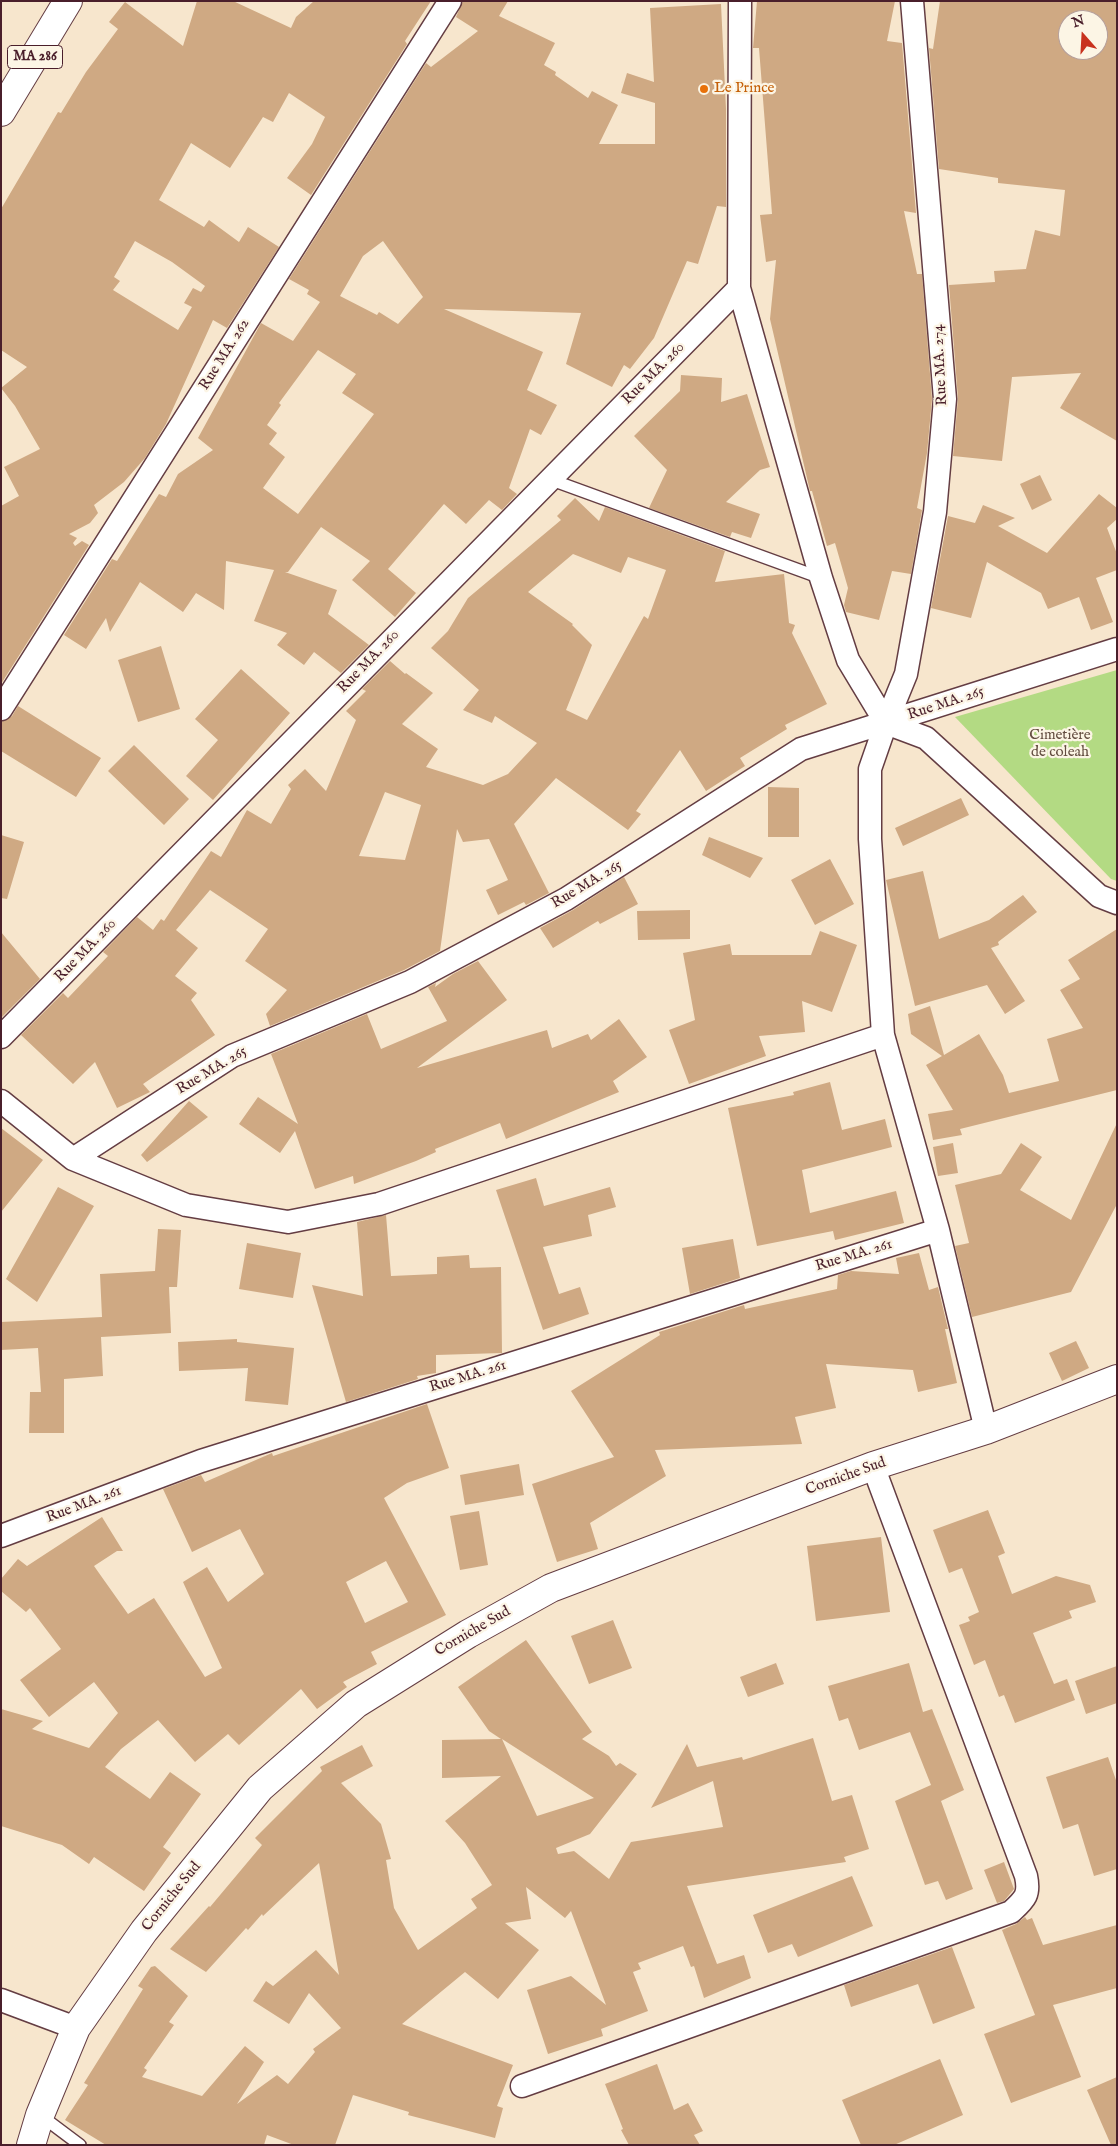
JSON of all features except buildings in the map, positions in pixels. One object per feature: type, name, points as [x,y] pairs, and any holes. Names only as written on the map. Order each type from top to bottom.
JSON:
[{"type":"main road","name":"MA 286","points":[[1,112],[68,1]]},
{"type":"main road","name":"Corniche Sud","points":[[31,2145],[40,2115],[76,2028],[144,1930],[260,1788],[356,1704],[468,1634],[551,1588],[873,1466],[986,1430],[1117,1379]]},
{"type":"street","name":"Rue MA. 262","points":[[1,709],[450,1]]},
{"type":"street","points":[[740,1],[739,288],[821,578],[848,660],[886,723],[926,738],[1099,896],[1117,903]]},
{"type":"street","name":"Rue MA. 274","points":[[912,1],[945,399],[935,512],[906,674],[870,769],[870,839],[883,1035],[938,1230],[986,1430]]},
{"type":"street","name":"Rue MA. 260","points":[[1,1036],[739,288]]},
{"type":"street","name":"Rue MA. 265","points":[[73,1159],[232,1056],[410,982],[566,899],[801,749],[1117,649]]},
{"type":"street","points":[[1,1101],[73,1159],[186,1205],[288,1222],[379,1204],[883,1035]]},
{"type":"street","name":"Rue MA. 261","points":[[1,1536],[201,1461],[938,1230]]},
{"type":"street","points":[[522,2086],[1011,1912],[1024,1900],[1029,1889],[1026,1876],[873,1466]]},
{"type":"street","points":[[1,2000],[76,2028]]},
{"type":"lane","points":[[549,479],[821,578]]},
{"type":"lane","points":[[40,2115],[80,2145]]},
{"type":"green space","name":"Cimetière de coleah","points":[[1117,670],[1117,881],[1111,879],[955,717]]},
{"type":"place","name":"Le Prince","points":[[704,89]]}]
